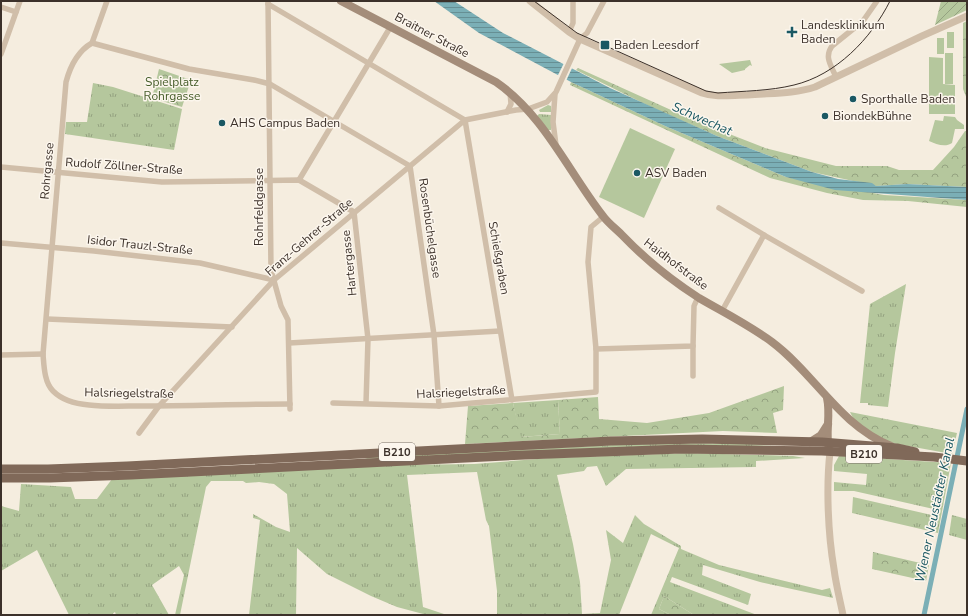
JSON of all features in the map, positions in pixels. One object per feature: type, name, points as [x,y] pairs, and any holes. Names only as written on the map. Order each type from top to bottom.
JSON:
[{"type":"main road","name":"Braitner Straße","points":[[341,1],[496,82],[510,92],[528,109],[557,151]]},
{"type":"main road","name":"Haidhofstraße","points":[[557,151],[603,216],[653,264],[698,297],[750,327],[782,350],[830,401],[859,428],[877,439],[897,448]]},
{"type":"main road","points":[[830,401],[830,446]]},
{"type":"main road","points":[[830,401],[834,415],[830,446]]},
{"type":"main road","points":[[809,442],[821,435],[829,422]]},
{"type":"main road","name":"B210","points":[[1,469],[127,466],[610,441],[702,440],[809,442],[830,446],[966,461]]},
{"type":"main road","name":"B210","points":[[1,478],[130,475],[612,450],[830,446],[897,448],[934,457]]},
{"type":"street","points":[[1,54],[20,1]]},
{"type":"street","name":"Rohrgasse","points":[[43,354],[66,82],[69,72],[76,59],[88,45],[92,43],[107,1]]},
{"type":"street","points":[[530,1],[580,39],[711,96],[796,92],[836,77],[967,16]]},
{"type":"street","points":[[569,32],[573,23],[573,1]]},
{"type":"street","points":[[556,92],[580,39],[587,33],[604,1]]},
{"type":"street","points":[[836,77],[829,61],[829,50],[863,21],[877,1]]},
{"type":"street","points":[[268,3],[465,120]]},
{"type":"street","name":"Rohrfeldgasse","points":[[268,3],[271,270],[281,306],[288,320],[290,406]]},
{"type":"street","points":[[1,7],[16,12]]},
{"type":"street","points":[[270,180],[299,180],[391,26]]},
{"type":"street","name":"Rosenbüchelgasse","points":[[92,43],[189,69],[270,84],[410,166],[434,335],[439,406]]},
{"type":"street","points":[[507,112],[511,104],[510,92]]},
{"type":"street","name":"Franz-Gehrer-Straße","points":[[139,433],[159,406],[274,280],[465,120],[528,109],[547,102],[556,92]]},
{"type":"street","name":"Haidhofstraße","points":[[556,92],[553,122],[557,151]]},
{"type":"street","name":"Schießgraben","points":[[465,120],[512,400]]},
{"type":"street","name":"Rudolf Zöllner-Straße","points":[[1,168],[162,182],[270,180]]},
{"type":"street","name":"Hartergasse","points":[[299,180],[354,212],[368,339],[366,403]]},
{"type":"street","points":[[719,208],[862,291]]},
{"type":"street","points":[[603,216],[590,227],[589,255],[596,349],[693,346]]},
{"type":"street","points":[[722,311],[764,235]]},
{"type":"street","name":"Isidor Trauzl-Straße","points":[[1,243],[94,251],[200,263],[274,280]]},
{"type":"street","points":[[693,376],[694,306],[698,297]]},
{"type":"street","points":[[47,319],[232,327]]},
{"type":"street","points":[[289,343],[500,331]]},
{"type":"street","name":"Halsriegelstraße","points":[[334,403],[439,406],[596,392],[596,349]]},
{"type":"street","points":[[1,355],[43,354]]},
{"type":"street","name":"Halsriegelstraße","points":[[43,354],[45,371],[48,383],[52,390],[66,399],[89,405],[290,406]]},
{"type":"street","points":[[830,446],[828,476],[830,531],[834,569],[843,615]]},
{"type":"green space","points":[[941,1],[967,1],[967,10],[935,25]]},
{"type":"green space","points":[[967,21],[967,99],[963,89],[963,23]]},
{"type":"green space","points":[[947,32],[954,32],[954,48],[947,48]]},
{"type":"green space","points":[[937,38],[944,38],[944,54],[937,54]]},
{"type":"green space","points":[[945,53],[953,53],[953,84],[945,84]]},
{"type":"green space","points":[[929,57],[943,58],[943,84],[955,85],[955,114],[929,114]]},
{"type":"green space","points":[[750,60],[752,66],[750,65],[745,70],[732,73],[719,64]]},
{"type":"green space","points":[[578,68],[691,119],[765,148],[836,166],[887,166],[899,170],[933,170],[954,147],[965,131],[967,131],[967,187],[907,184],[876,186],[812,172],[717,136],[653,108],[576,70]]},
{"type":"green space","name":"Spielplatz Rohrgasse","points":[[159,69],[191,80],[182,107],[152,98]]},
{"type":"green space","points":[[571,82],[665,126],[786,177],[884,195],[967,200],[967,207],[908,201],[863,200],[827,193],[770,178],[570,85]]},
{"type":"green space","points":[[93,83],[113,87],[182,109],[174,150],[65,134],[66,122],[87,122]]},
{"type":"green space","points":[[548,105],[551,106],[551,112],[540,112],[539,110]]},
{"type":"green space","points":[[539,114],[551,115],[551,130],[548,130],[537,116]]},
{"type":"green space","points":[[944,116],[955,117],[964,125],[964,129],[955,129],[952,143],[943,145],[929,141],[935,120],[943,121]]},
{"type":"green space","name":"ASV Baden","points":[[630,128],[675,149],[644,218],[599,197]]},
{"type":"green space","points":[[906,284],[888,407],[860,403],[870,304]]},
{"type":"green space","points":[[784,386],[783,410],[773,413],[777,433],[723,431],[465,444],[468,406],[513,403],[521,437],[560,434],[558,400],[598,397],[599,419],[647,423],[709,413]]},
{"type":"green space","points":[[558,400],[560,434],[520,437],[513,403]]},
{"type":"green space","points":[[850,412],[957,433],[952,454],[882,440],[855,422]]},
{"type":"green space","points":[[653,443],[775,445],[365,459],[370,457]]},
{"type":"green space","points":[[689,453],[793,456],[805,458],[756,461],[756,467],[626,469],[606,486],[597,466],[587,467],[584,471],[557,475],[580,582],[582,614],[600,613],[611,560],[606,530],[623,543],[635,515],[644,524],[681,546],[681,549],[719,565],[822,590],[830,588],[833,598],[760,582],[703,565],[702,575],[751,594],[748,605],[672,577],[670,582],[757,615],[694,615],[664,596],[659,609],[671,615],[651,615],[679,548],[651,534],[619,615],[497,615],[497,591],[489,526],[486,520],[477,472],[407,475],[423,607],[447,615],[427,615],[397,607],[371,596],[327,574],[297,548],[296,615],[249,615],[260,520],[253,518],[253,514],[276,527],[290,532],[287,494],[274,484],[259,482],[246,483],[243,481],[211,481],[206,487],[180,615],[175,615],[184,575],[179,566],[152,585],[169,615],[116,615],[115,612],[111,615],[69,615],[37,550],[1,571],[1,506],[19,511],[21,484],[71,487],[75,499],[97,499],[112,479],[402,465],[474,464],[550,458]]},
{"type":"green space","points":[[839,456],[951,463],[938,533],[852,513],[853,497],[936,516],[938,510],[854,491],[834,491],[834,482],[866,485],[867,474],[834,471],[834,465]]},
{"type":"green space","points":[[952,515],[967,519],[967,540],[949,535]]},
{"type":"green space","points":[[873,552],[929,565],[926,581],[872,569]]},
{"type":"green space","points":[[664,596],[694,615],[671,615],[659,609]]},
{"type":"water","points":[[434,1],[454,1],[503,33],[610,88],[717,136],[812,172],[838,179],[872,183],[876,186],[907,184],[967,187],[967,200],[835,190],[786,177],[665,126],[571,82],[479,33]]},
{"type":"pier","points":[[565,61],[573,66],[566,81],[557,77]]},
{"type":"waterway","name":"Wiener Neustädter Kanal","points":[[924,615],[967,409]]},
{"type":"tram line","points":[[534,1],[577,33],[706,91],[718,93],[766,90],[785,87],[809,80],[824,73],[851,54],[873,29],[890,1]]},
{"type":"place","name":"Landesklinikum Baden","points":[[792,32]]},
{"type":"place","name":"Baden Leesdorf","points":[[605,45]]},
{"type":"place","name":"Sporthalle Baden","points":[[853,99]]},
{"type":"place","name":"BiondekBühne","points":[[825,116]]},
{"type":"place","name":"AHS Campus Baden","points":[[222,123]]},
{"type":"place","name":"ASV Baden","points":[[637,173]]},
{"type":"water label","name":"Schwechat","points":[[702,119]]}]
